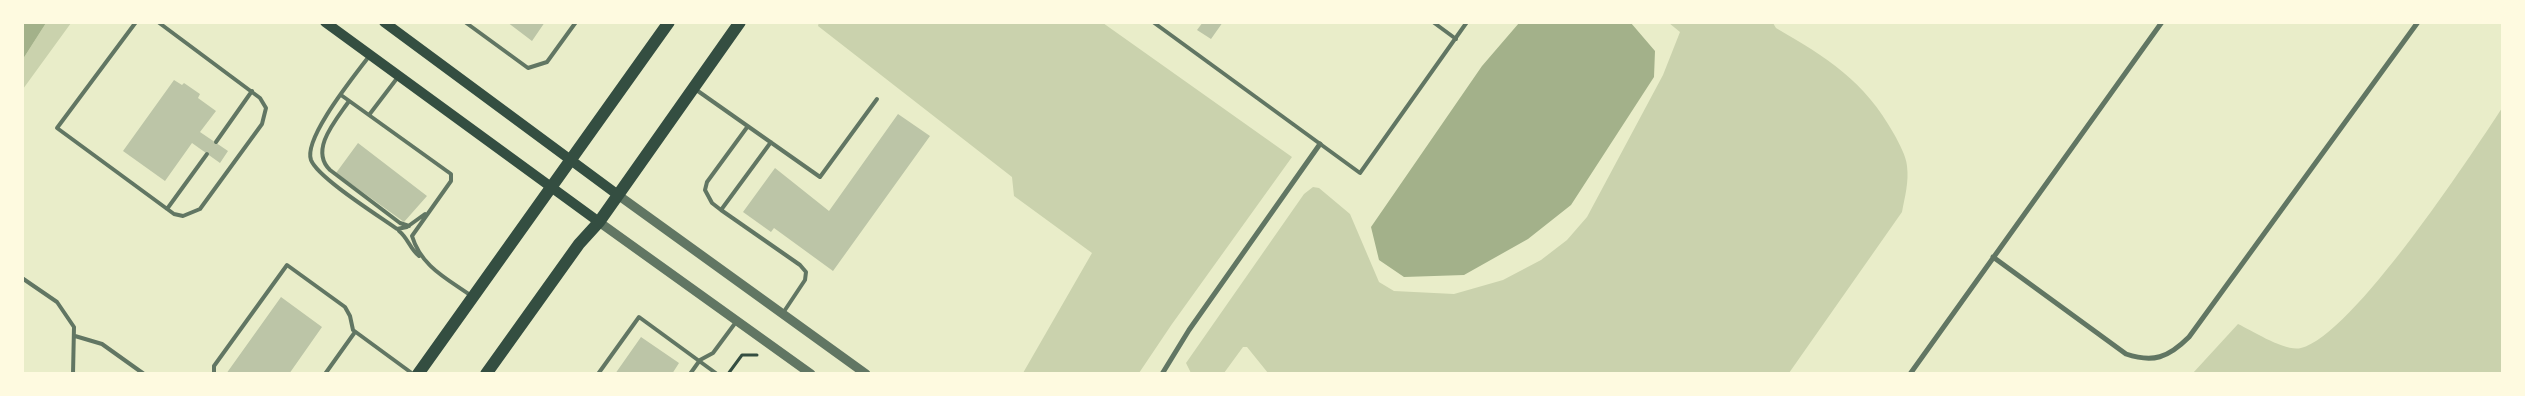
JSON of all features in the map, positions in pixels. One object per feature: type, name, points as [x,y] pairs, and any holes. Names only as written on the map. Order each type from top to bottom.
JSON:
[{"type":"main road","points":[[325,22],[599,222]]},
{"type":"main road","points":[[384,22],[618,195]]},
{"type":"main road","points":[[418,374],[669,22]]},
{"type":"main road","points":[[486,374],[580,244],[599,222],[740,22]]},
{"type":"street","points":[[1910,374],[2162,22]]},
{"type":"street","points":[[1993,257],[2126,354],[2144,360],[2155,359],[2172,352],[2189,337],[2418,22]]},
{"type":"street","points":[[1162,374],[1189,330],[1320,144]]},
{"type":"street","points":[[618,195],[866,374]]},
{"type":"street","points":[[599,222],[811,374]]},
{"type":"lane","points":[[136,22],[57,128],[167,209],[178,216],[183,216],[200,209],[262,124],[266,114],[265,105],[252,91],[158,22]]},
{"type":"lane","points":[[465,22],[528,68],[547,62],[576,22]]},
{"type":"lane","points":[[1152,22],[1360,172],[1467,22]]},
{"type":"lane","points":[[1433,22],[1456,39]]},
{"type":"lane","points":[[370,55],[341,95],[315,138],[309,154],[311,160],[322,174],[397,229],[406,238],[413,252],[472,297]]},
{"type":"lane","points":[[369,115],[398,76]]},
{"type":"lane","points":[[694,88],[820,177],[878,98]]},
{"type":"lane","points":[[216,142],[252,91]]},
{"type":"lane","points":[[341,95],[451,174],[451,181],[412,236],[421,257]]},
{"type":"lane","points":[[349,101],[322,147],[324,163],[330,170],[400,222],[409,226]]},
{"type":"lane","points":[[748,126],[707,182],[705,190],[712,203],[800,265],[806,272],[805,280],[782,314]]},
{"type":"lane","points":[[721,210],[771,142]]},
{"type":"lane","points":[[167,209],[207,154]]},
{"type":"lane","points":[[397,229],[409,226],[428,212]]},
{"type":"lane","points":[[214,374],[214,366],[288,265],[345,307],[355,332],[413,374]]},
{"type":"lane","points":[[22,278],[59,304],[75,328],[73,374]]},
{"type":"lane","points":[[598,374],[639,317],[718,374]]},
{"type":"lane","points":[[690,374],[700,360],[713,353],[737,320]]},
{"type":"lane","points":[[325,374],[355,332]]},
{"type":"lane","points":[[74,336],[102,344],[144,374]]},
{"type":"path","points":[[728,374],[742,355],[757,354]]},
{"type":"shaded area","points":[[819,22],[1103,23],[1292,157],[1139,373],[1023,373],[1092,253],[1014,196],[1012,177],[818,26]]},
{"type":"shaded area","points":[[22,23],[46,23],[23,59]]},
{"type":"shaded area","points":[[46,23],[71,23],[23,89],[23,59]]},
{"type":"shaded area","points":[[1519,23],[1631,23],[1655,51],[1654,77],[1571,205],[1528,239],[1464,275],[1404,277],[1379,260],[1371,227],[1482,66]]},
{"type":"shaded area","points":[[1669,23],[1773,23],[1776,28],[1828,60],[1857,85],[1883,115],[1898,141],[1905,158],[1907,178],[1902,212],[1789,373],[1268,373],[1247,347],[1243,347],[1224,373],[1191,373],[1186,363],[1304,194],[1313,187],[1319,188],[1350,214],[1379,282],[1394,291],[1454,294],[1503,280],[1541,260],[1567,240],[1587,217],[1663,75],[1680,32]]},
{"type":"shaded area","points":[[2502,108],[2502,373],[2193,373],[2238,324],[2278,344],[2294,348],[2301,348],[2323,336],[2379,280],[2409,242]]},
{"type":"building","points":[[507,22],[545,22],[532,41]]},
{"type":"building","points":[[1203,22],[1223,22],[1211,39],[1197,30]]},
{"type":"building","points":[[174,80],[182,85],[184,83],[200,94],[198,98],[216,111],[200,132],[228,151],[220,163],[192,143],[165,181],[123,151]]},
{"type":"building","points":[[898,114],[930,136],[833,271],[774,228],[771,232],[743,212],[775,168],[829,211]]},
{"type":"building","points":[[358,143],[427,196],[404,222],[336,173]]},
{"type":"building","points":[[281,297],[322,327],[289,374],[226,374]]},
{"type":"building","points":[[641,337],[679,363],[672,374],[615,374]]}]
